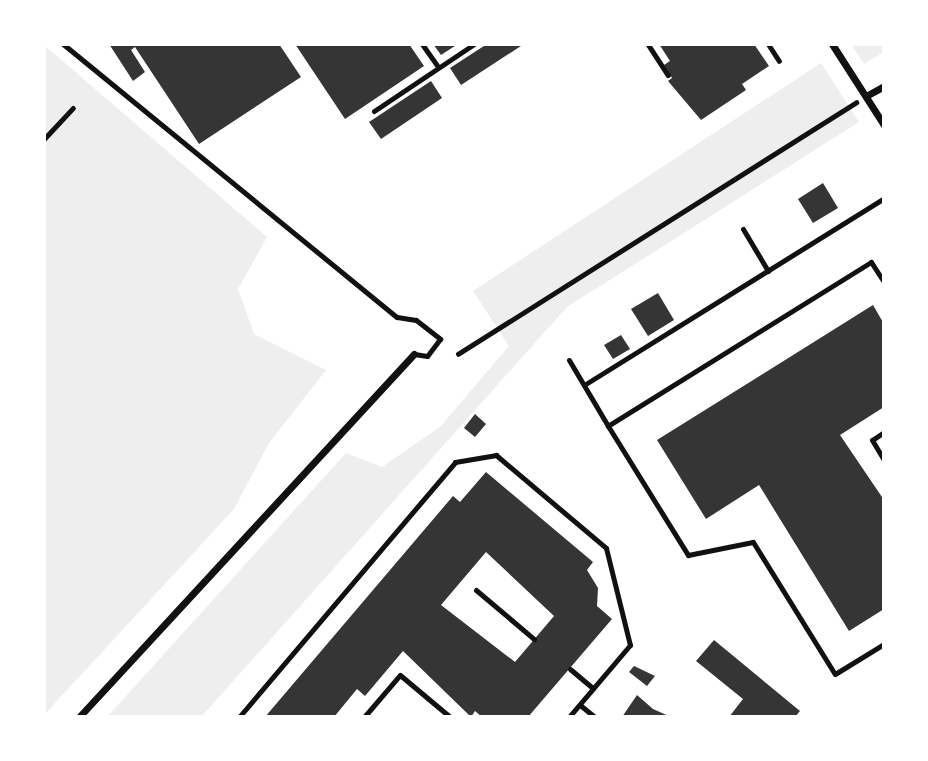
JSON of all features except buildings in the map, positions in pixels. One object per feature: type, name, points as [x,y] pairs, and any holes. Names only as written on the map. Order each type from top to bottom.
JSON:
[{"type":"street","points":[[832,44],[884,125]]},
{"type":"street","points":[[866,96],[884,86]]},
{"type":"street","points":[[79,717],[414,354]]},
{"type":"lane","points":[[63,44],[397,317],[416,320],[440,339],[427,356],[414,354]]},
{"type":"lane","points":[[422,44],[438,67]]},
{"type":"lane","points":[[374,111],[474,44]]},
{"type":"lane","points":[[768,44],[779,61]]},
{"type":"lane","points":[[584,385],[884,198]]},
{"type":"lane","points":[[743,229],[768,271]]},
{"type":"lane","points":[[608,426],[871,262],[884,282]]},
{"type":"lane","points":[[569,360],[688,555],[753,541],[835,674],[884,644]]},
{"type":"lane","points":[[884,432],[872,440],[884,460]]},
{"type":"lane","points":[[239,717],[455,462],[496,455],[606,548],[630,645],[569,717]]},
{"type":"lane","points":[[476,590],[534,639]]},
{"type":"lane","points":[[569,669],[593,688]]},
{"type":"lane","points":[[364,717],[400,675],[450,717]]},
{"type":"lane","points":[[580,705],[595,717]]},
{"type":"path","points":[[648,44],[668,75]]},
{"type":"path","points":[[458,354],[866,96]]},
{"type":"path","points":[[44,139],[73,108]]},
{"type":"shaded area","points":[[851,44],[884,44],[884,52],[864,64]]},
{"type":"shaded area","points":[[44,45],[267,237],[238,289],[254,334],[326,370],[269,443],[234,509],[44,715]]},
{"type":"shaded area","points":[[821,63],[859,122],[567,307],[201,717],[107,717],[346,453],[382,467],[440,427],[509,346],[473,291]]}]
